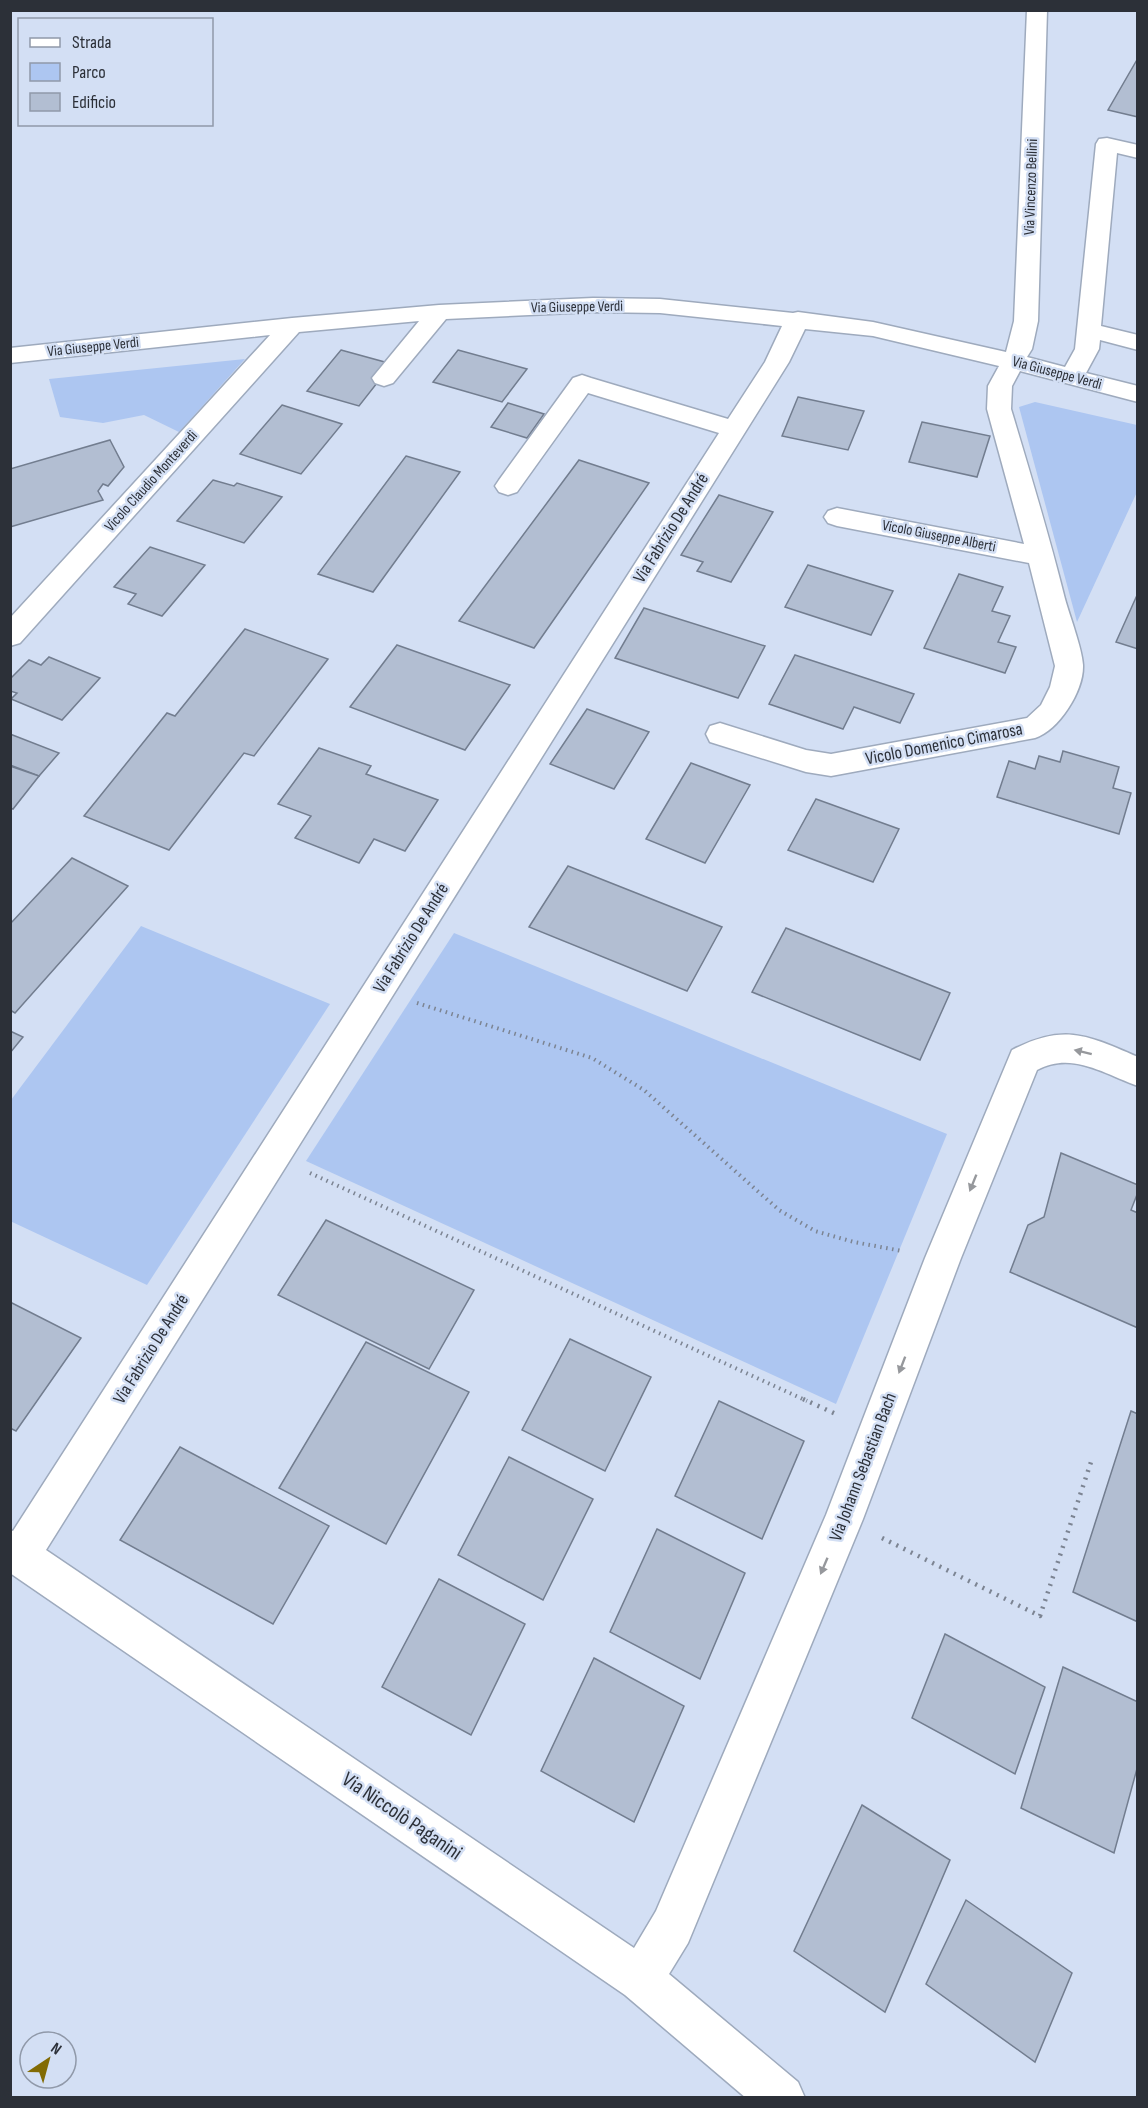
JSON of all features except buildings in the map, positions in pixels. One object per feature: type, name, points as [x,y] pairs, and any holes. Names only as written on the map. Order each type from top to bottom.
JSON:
[{"type":"street","name":"Via Vincenzo Bellini","points":[[1012,361],[1020,349],[1026,321],[1037,10]]},
{"type":"street","points":[[1072,377],[1088,349],[1107,144],[1137,152]]},
{"type":"street","name":"Via Giuseppe Verdi","points":[[10,356],[292,325],[439,312],[593,305],[660,306],[798,319],[873,329],[1012,361],[1137,394]]},
{"type":"street","points":[[384,378],[439,312]]},
{"type":"street","name":"Via Fabrizio De André","points":[[15,1552],[274,1157],[777,362],[798,319]]},
{"type":"street","name":"Vicolo Claudio Monteverdi","points":[[10,636],[292,325]]},
{"type":"street","points":[[1089,330],[1137,343]]},
{"type":"street","name":"Vicolo Domenico Cimarosa","points":[[720,734],[806,761],[831,765],[1035,727],[1052,712],[1065,687],[1069,666],[1041,556],[999,410],[1000,386],[1012,361]]},
{"type":"street","points":[[508,486],[582,383],[734,429]]},
{"type":"street","name":"Vicolo Giuseppe Alberti","points":[[837,517],[1041,556]]},
{"type":"street","name":"Via Johann Sebastian Bach","points":[[641,1979],[672,1927],[844,1519],[943,1258],[1024,1059],[1041,1051],[1065,1047],[1092,1054],[1137,1072]]},
{"type":"street","name":"Via Niccolò Paganini","points":[[15,1552],[641,1979],[782,2097]]},
{"type":"path","points":[[383,982],[410,1001],[592,1058],[644,1090],[779,1210],[815,1231],[854,1242],[943,1258]]},
{"type":"path","points":[[274,1157],[876,1432]]},
{"type":"path","points":[[844,1519],[1040,1616],[1091,1462]]},
{"type":"green space","points":[[245,359],[179,432],[144,415],[103,423],[60,417],[49,379]]},
{"type":"green space","points":[[1035,402],[1137,425],[1137,492],[1077,622],[1019,407]]},
{"type":"green space","points":[[141,926],[330,1004],[147,1285],[10,1221],[11,1100]]},
{"type":"green space","points":[[454,933],[947,1134],[836,1404],[306,1161]]}]
